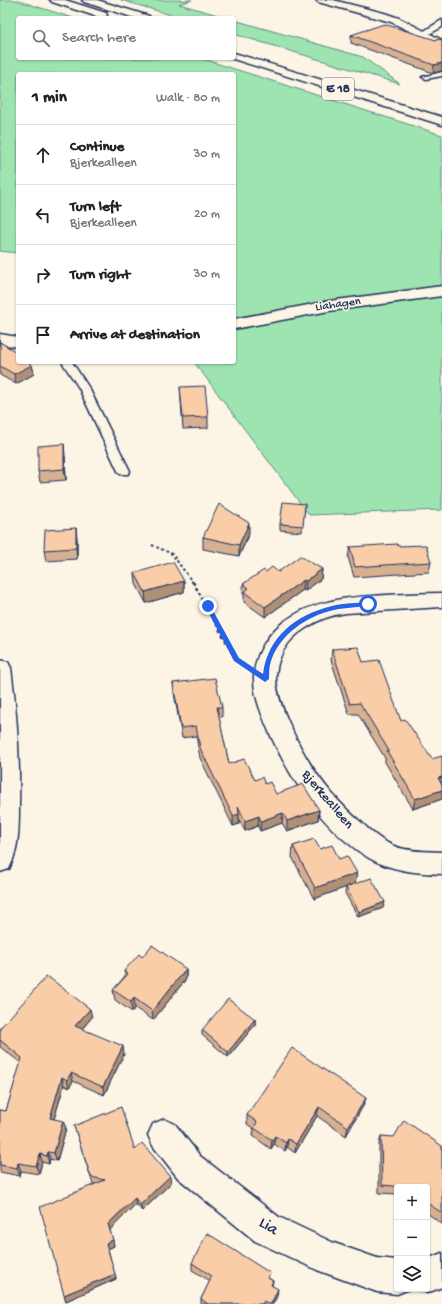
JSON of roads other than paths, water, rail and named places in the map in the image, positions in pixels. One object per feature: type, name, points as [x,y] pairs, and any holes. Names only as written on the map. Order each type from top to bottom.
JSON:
[{"type":"main road","points":[[55,0],[106,16]]},
{"type":"main road","points":[[87,0],[139,16]]},
{"type":"main road","points":[[321,0],[380,15],[424,34],[442,44]]},
{"type":"main road","points":[[424,34],[442,23]]},
{"type":"main road","name":"E 18","points":[[236,46],[392,94]]},
{"type":"main road","name":"E 18","points":[[236,57],[442,121]]},
{"type":"main road","name":"Liahagen","points":[[236,324],[329,306],[442,291]]},
{"type":"main road","points":[[0,339],[16,342]]},
{"type":"main road","name":"Bjerkealleen","points":[[442,600],[333,607],[306,618],[289,629],[277,642],[268,661],[265,679],[270,702],[281,734],[304,776],[330,809],[352,831],[379,851],[409,862],[442,863]]},
{"type":"main road","points":[[0,668],[3,686],[7,782],[6,830],[0,861]]},
{"type":"main road","name":"Lia","points":[[164,1135],[189,1167],[267,1229],[329,1258],[377,1275],[394,1276]]},
{"type":"main road","points":[[430,1275],[442,1270]]},
{"type":"lane","points":[[426,77],[442,74]]},
{"type":"lane","points":[[68,364],[84,388],[124,471]]}]
